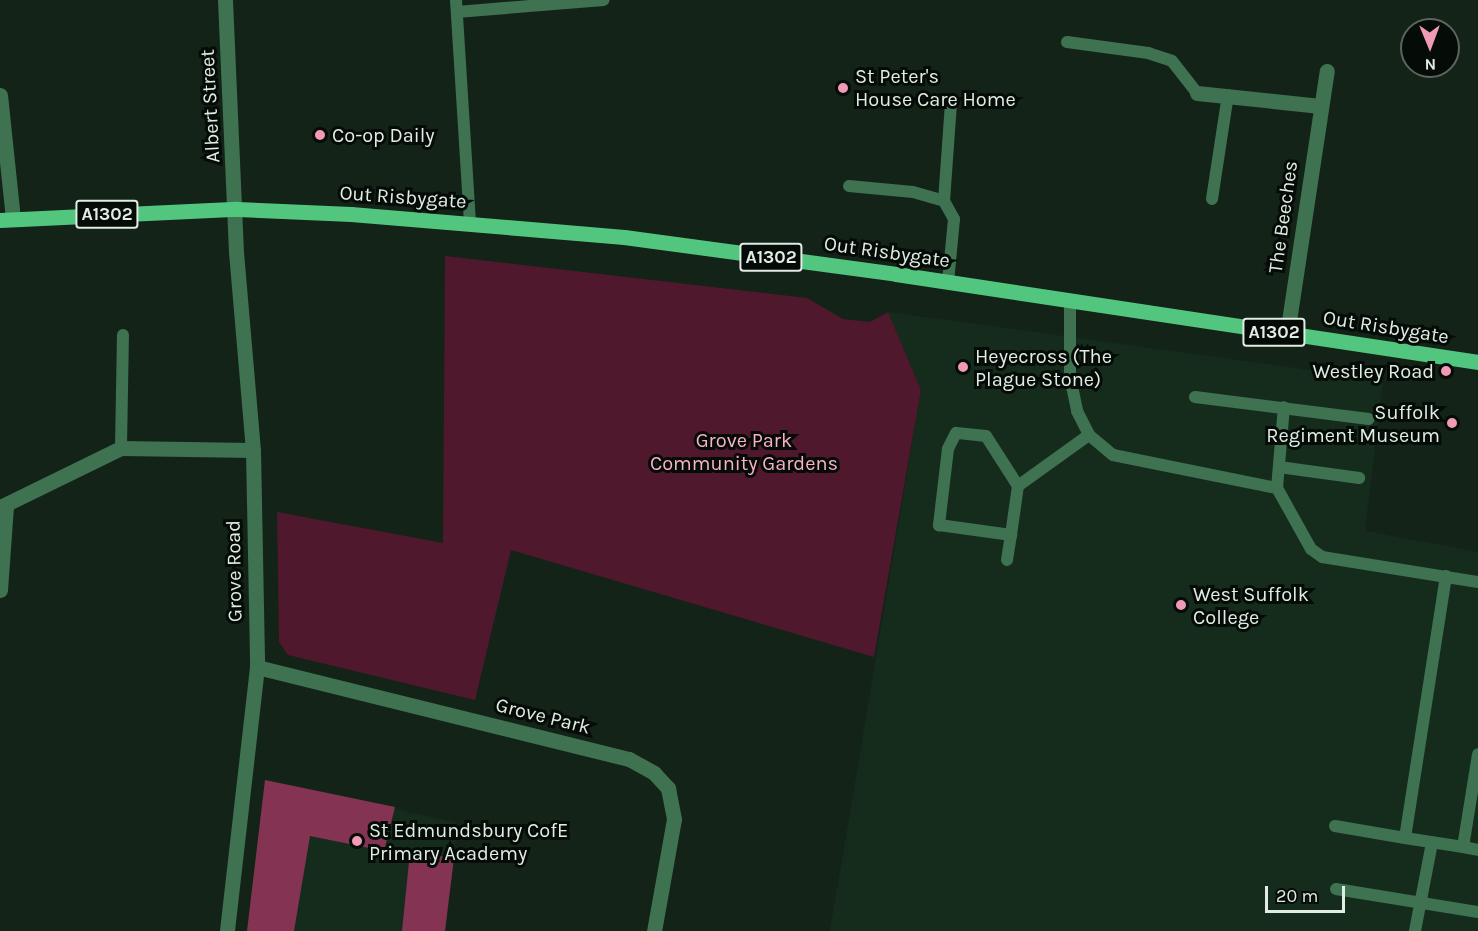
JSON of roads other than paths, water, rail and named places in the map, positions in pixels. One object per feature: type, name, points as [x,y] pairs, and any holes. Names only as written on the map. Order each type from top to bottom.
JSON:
[{"type":"main road","name":"Out Risbygate","points":[[6,219],[237,209],[470,224],[624,237],[948,282],[1478,362]]},
{"type":"street","name":"Albert Street","points":[[225,0],[237,209]]},
{"type":"street","name":"The Beeches","points":[[1287,334],[1327,71]]},
{"type":"street","points":[[1197,93],[1320,106]]},
{"type":"street","points":[[0,95],[6,219]]},
{"type":"street","name":"Grove Road","points":[[227,931],[257,667],[253,450],[236,252],[237,209]]},
{"type":"street","points":[[0,590],[3,507],[121,448],[253,450]]},
{"type":"street","name":"Grove Park","points":[[257,667],[628,759],[654,773],[668,788],[674,819],[654,931]]},
{"type":"lane","points":[[470,224],[456,6],[604,0]]},
{"type":"lane","points":[[1067,42],[1148,53],[1172,61],[1197,93]]},
{"type":"lane","points":[[1212,199],[1228,95]]},
{"type":"lane","points":[[948,282],[954,219],[944,201],[951,103]]},
{"type":"lane","points":[[849,186],[913,192],[944,201]]},
{"type":"lane","points":[[1070,300],[1070,377],[1077,411],[1089,435],[1113,455],[1277,488]]},
{"type":"lane","points":[[121,448],[123,335]]},
{"type":"lane","points":[[1195,397],[1369,419]]},
{"type":"lane","points":[[1284,407],[1277,488],[1311,549],[1322,557],[1478,582]]},
{"type":"lane","points":[[1006,560],[1011,535],[1018,486],[986,436],[956,433],[948,449],[939,525],[1011,535]]},
{"type":"lane","points":[[1018,486],[1089,435]]},
{"type":"lane","points":[[1279,467],[1359,478]]},
{"type":"lane","points":[[1406,838],[1446,576]]},
{"type":"lane","points":[[1463,847],[1478,754]]},
{"type":"lane","points":[[1335,826],[1478,850]]},
{"type":"lane","points":[[1415,931],[1432,843]]},
{"type":"lane","points":[[1336,889],[1478,912]]},
{"type":"place","name":"St Peter's House Care Home","points":[[843,88]]},
{"type":"place","name":"Co-op Daily","points":[[320,135]]},
{"type":"place","name":"Heyecross (The Plague Stone)","points":[[963,367]]},
{"type":"place","name":"Westley Road","points":[[1446,371]]},
{"type":"place","name":"Suffolk Regiment Museum","points":[[1452,423]]},
{"type":"place","name":"West Suffolk College","points":[[1181,605]]},
{"type":"place","name":"St Edmundsbury CofE Primary Academy","points":[[357,841]]},
{"type":"park label","name":"Grove Park Community Gardens","points":[[744,452]]}]
